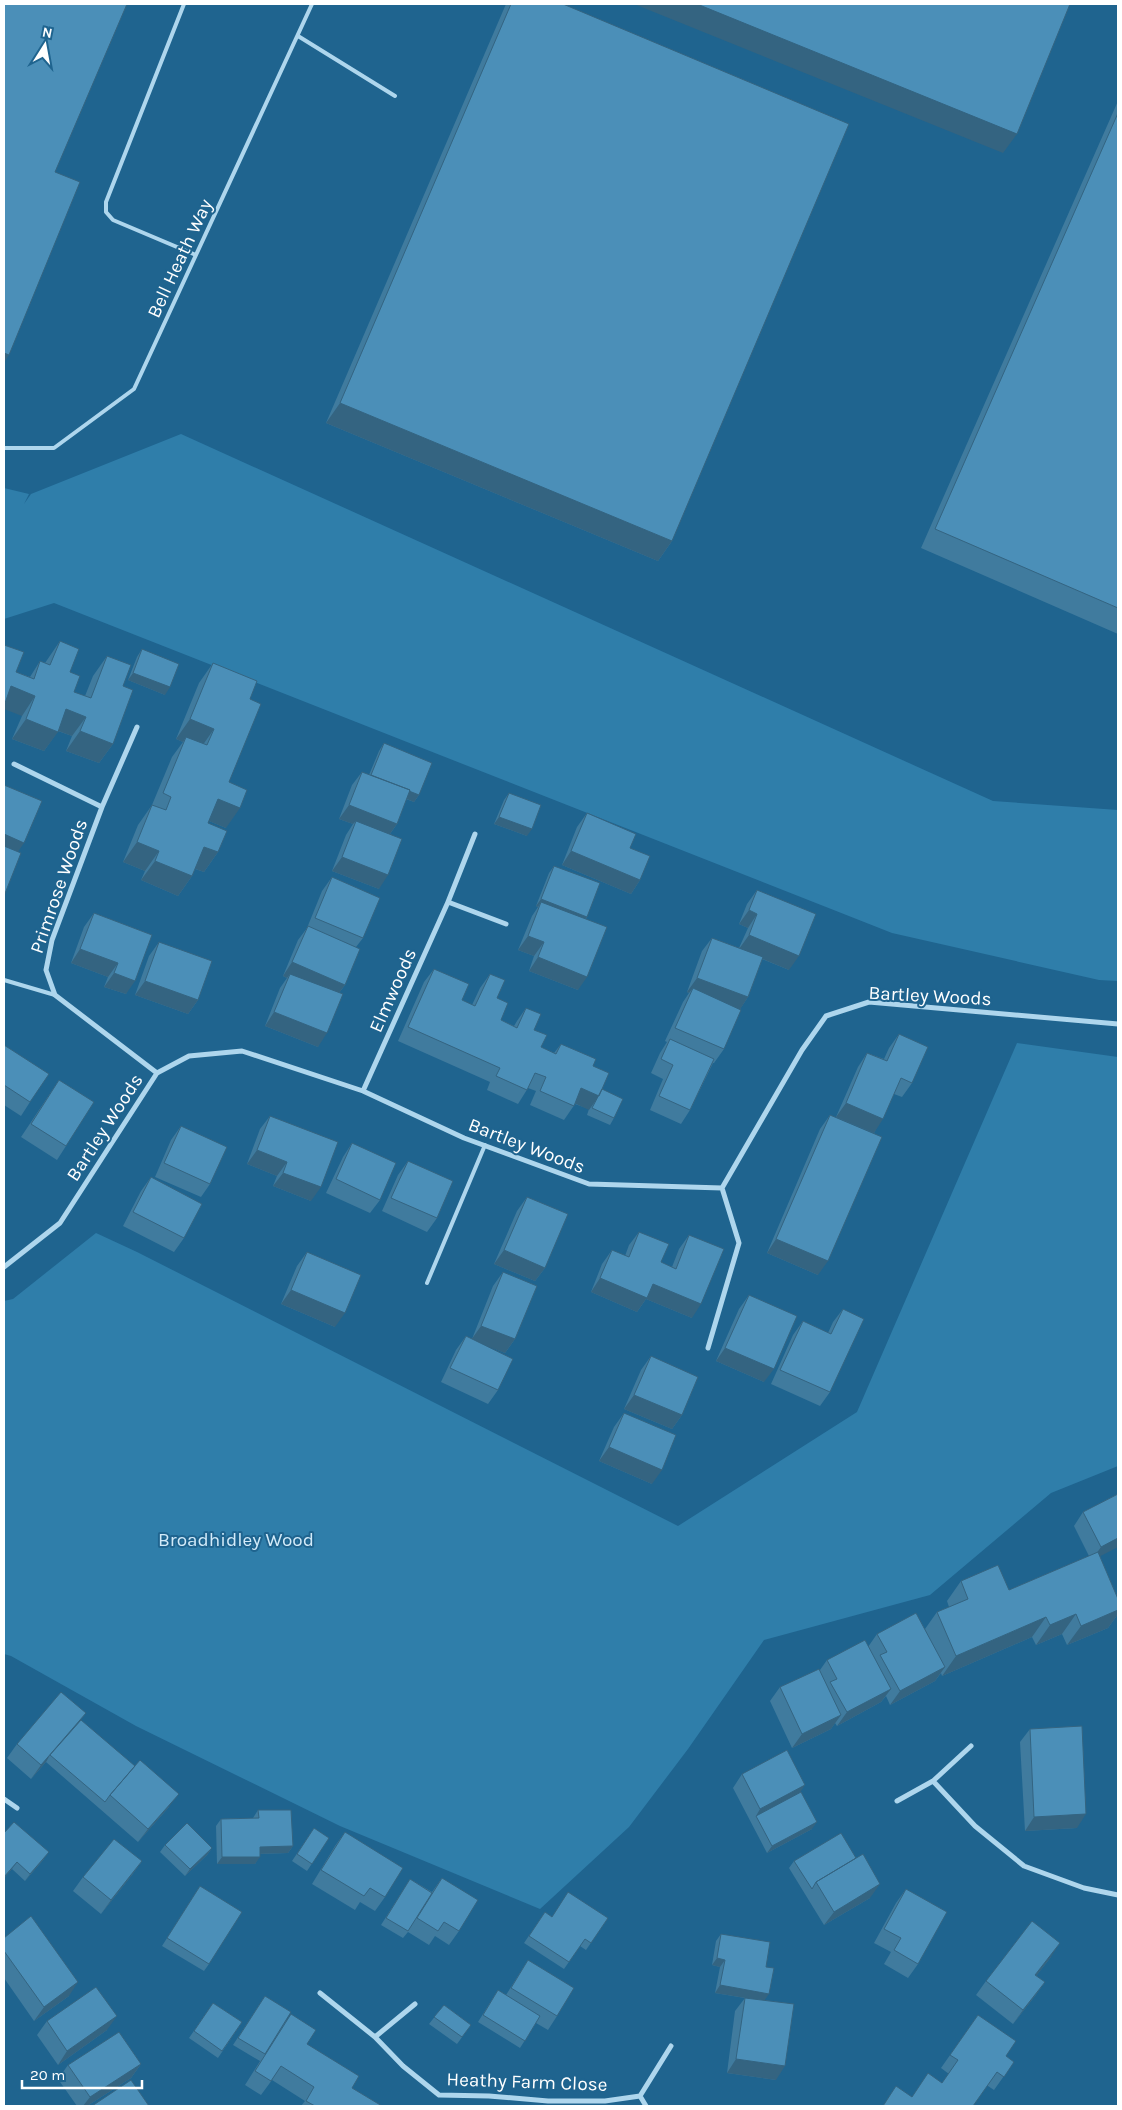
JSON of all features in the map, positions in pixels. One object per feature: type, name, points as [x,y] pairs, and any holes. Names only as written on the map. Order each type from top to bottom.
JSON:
[{"type":"street","name":"Primrose Woods","points":[[55,995],[46,970],[52,940],[102,807],[138,727]]},
{"type":"street","name":"Primrose Woods","points":[[14,764],[102,807]]},
{"type":"street","name":"Elmwoods","points":[[363,1091],[448,902],[474,834]]},
{"type":"street","points":[[448,902],[506,924]]},
{"type":"street","points":[[55,995],[157,1072]]},
{"type":"street","name":"Bartley Woods","points":[[4,1267],[60,1223],[157,1072],[189,1056],[242,1051],[363,1091],[464,1138],[589,1184],[722,1188],[802,1050],[826,1016],[869,1002],[1118,1024]]},
{"type":"street","points":[[708,1348],[739,1244],[722,1188]]},
{"type":"street","points":[[897,1801],[933,1780],[972,1746]]},
{"type":"street","points":[[933,1780],[975,1826],[1024,1866],[1084,1888],[1118,1895]]},
{"type":"street","points":[[4,1799],[16,1808]]},
{"type":"street","name":"Heathy Farm Close","points":[[320,1993],[375,2037],[403,2066],[439,2095],[489,2096],[548,2101],[605,2101],[640,2096]]},
{"type":"street","points":[[375,2037],[416,2004]]},
{"type":"street","points":[[646,2106],[640,2096],[671,2046]]},
{"type":"lane","points":[[184,4],[106,202],[106,212],[112,220],[196,255]]},
{"type":"lane","name":"Bell Heath Way","points":[[4,448],[54,448],[134,389],[312,4]]},
{"type":"lane","points":[[298,36],[395,96]]},
{"type":"lane","points":[[4,980],[55,995]]},
{"type":"lane","points":[[427,1283],[485,1145]]},
{"type":"green space","points":[[181,434],[993,801],[1118,810],[1118,981],[1099,980],[892,933],[54,603],[4,619],[4,488],[29,494],[24,504],[31,494]]},
{"type":"green space","name":"Broadhidley Wood","points":[[1017,1043],[1118,1057],[1118,1466],[1051,1493],[930,1595],[764,1640],[688,1749],[629,1827],[540,1909],[340,1826],[136,1726],[11,1656],[4,1654],[4,1301],[13,1299],[96,1233],[678,1526],[857,1412]]},
{"type":"building","points":[[4,4],[127,4],[55,172],[80,182],[9,355],[4,353]]},
{"type":"building","points":[[511,4],[563,4],[849,124],[672,541],[340,403]]},
{"type":"building","points":[[697,4],[1070,4],[1017,134]]},
{"type":"building","points":[[1118,113],[1118,608],[935,529]]},
{"type":"building","points":[[60,641],[79,649],[70,672],[80,676],[74,692],[91,698],[107,656],[131,665],[123,686],[133,690],[113,744],[80,731],[86,717],[66,709],[58,732],[26,719],[35,696],[11,686],[4,706],[4,645],[24,652],[16,672],[34,679],[40,661],[50,665]]},
{"type":"building","points":[[142,649],[179,664],[170,687],[133,673]]},
{"type":"building","points":[[213,663],[257,681],[250,699],[261,704],[229,782],[247,790],[240,808],[218,799],[208,823],[227,831],[218,852],[204,847],[192,876],[155,861],[159,851],[137,842],[152,805],[166,810],[171,797],[163,793],[186,737],[207,745],[214,729],[190,719]]},
{"type":"building","points":[[384,743],[432,763],[419,795],[371,775]]},
{"type":"building","points":[[362,772],[410,790],[397,824],[349,805]]},
{"type":"building","points":[[4,785],[42,801],[24,843],[4,834]]},
{"type":"building","points":[[509,793],[541,805],[532,829],[499,817]]},
{"type":"building","points":[[587,813],[636,834],[630,848],[650,856],[640,880],[571,851]]},
{"type":"building","points":[[356,821],[402,839],[388,875],[342,857]]},
{"type":"building","points":[[4,846],[21,853],[4,896]]},
{"type":"building","points":[[554,866],[600,883],[587,917],[541,899]]},
{"type":"building","points":[[332,877],[380,898],[363,938],[315,918]]},
{"type":"building","points":[[757,890],[816,914],[799,956],[749,935],[757,914],[749,910]]},
{"type":"building","points":[[541,902],[607,927],[587,977],[538,957],[544,942],[528,936]]},
{"type":"building","points":[[94,913],[152,935],[135,981],[114,973],[118,963],[80,949]]},
{"type":"building","points":[[308,926],[360,949],[345,985],[292,962]]},
{"type":"building","points":[[712,938],[763,957],[748,997],[697,978]]},
{"type":"building","points":[[159,942],[212,961],[198,1000],[145,981]]},
{"type":"building","points":[[434,969],[469,984],[462,1000],[475,1006],[490,974],[505,980],[497,998],[508,1003],[501,1020],[517,1028],[526,1008],[541,1014],[534,1030],[547,1035],[541,1047],[556,1054],[561,1044],[596,1059],[593,1066],[609,1073],[599,1096],[581,1088],[574,1106],[540,1091],[546,1077],[535,1073],[527,1090],[496,1076],[500,1068],[408,1027]]},
{"type":"building","points":[[290,974],[343,994],[327,1033],[274,1012]]},
{"type":"building","points":[[693,988],[741,1010],[724,1049],[675,1028]]},
{"type":"building","points":[[899,1034],[928,1047],[912,1083],[901,1078],[883,1119],[846,1103],[867,1053],[887,1061]]},
{"type":"building","points":[[670,1039],[714,1059],[690,1110],[659,1096],[673,1065],[661,1059]]},
{"type":"building","points":[[4,1045],[49,1074],[30,1102],[4,1085]]},
{"type":"building","points":[[59,1080],[94,1102],[66,1146],[31,1124]]},
{"type":"building","points":[[602,1089],[623,1099],[614,1118],[592,1108]]},
{"type":"building","points":[[830,1115],[882,1137],[828,1261],[776,1239]]},
{"type":"building","points":[[270,1116],[338,1142],[321,1187],[283,1173],[287,1162],[257,1150]]},
{"type":"building","points":[[181,1126],[227,1147],[210,1184],[164,1163]]},
{"type":"building","points":[[352,1143],[396,1163],[380,1200],[336,1179]]},
{"type":"building","points":[[408,1161],[453,1181],[437,1218],[391,1198]]},
{"type":"building","points":[[151,1177],[202,1204],[184,1238],[133,1212]]},
{"type":"building","points":[[527,1197],[568,1214],[545,1268],[504,1250]]},
{"type":"building","points":[[639,1232],[669,1244],[661,1262],[676,1269],[689,1235],[724,1249],[701,1304],[653,1284],[647,1298],[600,1278],[612,1250],[629,1257]]},
{"type":"building","points":[[307,1252],[361,1275],[345,1313],[291,1290]]},
{"type":"building","points":[[503,1272],[537,1286],[515,1339],[481,1326]]},
{"type":"building","points":[[749,1295],[797,1316],[774,1369],[725,1348]]},
{"type":"building","points":[[843,1309],[864,1319],[830,1392],[780,1370],[803,1321],[831,1334]]},
{"type":"building","points":[[466,1336],[513,1359],[498,1390],[450,1368]]},
{"type":"building","points":[[651,1356],[698,1377],[682,1415],[634,1395]]},
{"type":"building","points":[[624,1413],[676,1435],[662,1470],[609,1447]]},
{"type":"building","points":[[1118,1494],[1118,1538],[1101,1547],[1083,1512]]},
{"type":"building","points":[[1098,1552],[1118,1599],[1118,1610],[1081,1626],[1076,1614],[1050,1625],[1046,1617],[956,1656],[937,1612],[968,1599],[961,1581],[998,1565],[1009,1590]]},
{"type":"building","points":[[916,1613],[945,1667],[900,1691],[880,1655],[887,1652],[877,1634]]},
{"type":"building","points":[[865,1640],[891,1689],[847,1712],[830,1682],[837,1679],[827,1660]]},
{"type":"building","points":[[819,1669],[841,1715],[802,1734],[780,1687]]},
{"type":"building","points":[[61,1692],[86,1713],[41,1765],[17,1744]]},
{"type":"building","points":[[81,1720],[135,1766],[105,1802],[50,1755]]},
{"type":"building","points":[[1082,1726],[1086,1814],[1034,1817],[1030,1729]]},
{"type":"building","points":[[787,1750],[805,1785],[760,1809],[742,1774]]},
{"type":"building","points":[[140,1760],[179,1794],[148,1829],[110,1795]]},
{"type":"building","points":[[801,1792],[817,1822],[772,1846],[756,1816]]},
{"type":"building","points":[[258,1810],[291,1810],[293,1846],[260,1847],[260,1857],[222,1857],[221,1819],[259,1818]]},
{"type":"building","points":[[14,1822],[49,1852],[30,1874],[17,1862],[4,1877],[4,1833]]},
{"type":"building","points":[[187,1823],[212,1848],[190,1869],[165,1845]]},
{"type":"building","points":[[314,1828],[329,1838],[312,1864],[297,1854]]},
{"type":"building","points":[[345,1832],[403,1868],[385,1897],[370,1888],[364,1896],[321,1870]]},
{"type":"building","points":[[841,1833],[856,1858],[816,1882],[812,1889],[794,1861]]},
{"type":"building","points":[[114,1839],[142,1861],[111,1900],[83,1877]]},
{"type":"building","points":[[863,1854],[880,1884],[834,1912],[816,1882]]},
{"type":"building","points":[[442,1878],[478,1900],[459,1931],[444,1922],[438,1931],[417,1918]]},
{"type":"building","points":[[410,1879],[432,1893],[408,1931],[386,1918]]},
{"type":"building","points":[[200,1886],[242,1912],[209,1964],[167,1938]]},
{"type":"building","points":[[906,1889],[947,1912],[918,1964],[894,1950],[901,1938],[884,1929]]},
{"type":"building","points":[[568,1892],[608,1918],[591,1943],[585,1939],[569,1962],[529,1936],[545,1912],[552,1917]]},
{"type":"building","points":[[31,1916],[78,1982],[44,2007],[4,1951],[4,1938]]},
{"type":"building","points":[[1032,1921],[1060,1943],[1035,1975],[1045,1982],[1023,2010],[986,1981]]},
{"type":"building","points":[[721,1934],[770,1942],[766,1967],[774,1968],[769,1994],[720,1985],[725,1960],[717,1958]]},
{"type":"building","points":[[528,1960],[574,1988],[557,2016],[511,1988]]},
{"type":"building","points":[[96,1987],[117,2016],[67,2051],[47,2021]]},
{"type":"building","points":[[498,1990],[540,2016],[525,2041],[483,2015]]},
{"type":"building","points":[[265,1996],[291,2012],[265,2054],[238,2038]]},
{"type":"building","points":[[745,1998],[794,2004],[785,2066],[736,2059]]},
{"type":"building","points":[[213,2003],[242,2022],[222,2051],[194,2031]]},
{"type":"building","points":[[444,2005],[471,2025],[462,2037],[434,2017]]},
{"type":"building","points":[[291,2014],[316,2030],[307,2044],[359,2076],[352,2088],[382,2106],[315,2106],[306,2101],[314,2087],[281,2066],[271,2081],[255,2071]]},
{"type":"building","points":[[978,2015],[1016,2041],[1006,2056],[1014,2062],[1004,2077],[997,2072],[973,2106],[883,2106],[896,2086],[912,2097],[928,2073],[942,2083],[958,2060],[950,2055]]},
{"type":"building","points":[[119,2032],[141,2064],[90,2097],[68,2065]]},
{"type":"building","points":[[131,2080],[149,2106],[92,2106]]}]
